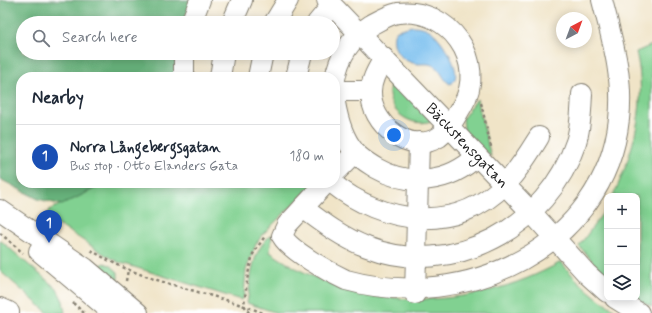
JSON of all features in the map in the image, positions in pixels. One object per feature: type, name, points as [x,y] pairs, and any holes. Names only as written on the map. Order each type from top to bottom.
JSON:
[{"type":"street","points":[[194,16],[200,0]]},
{"type":"street","points":[[235,16],[242,0]]},
{"type":"street","points":[[278,16],[288,0]]},
{"type":"street","points":[[321,188],[287,225],[282,232],[282,236],[284,240],[326,270],[357,284],[374,289],[415,294],[462,290],[486,284],[520,268],[558,241],[580,213],[599,184],[610,158],[618,129],[620,80],[616,54],[602,0]]},
{"type":"street","points":[[322,16],[330,3]]},
{"type":"street","name":"Bäckstensgatan","points":[[330,3],[532,213],[587,274],[604,289]]},
{"type":"street","points":[[337,72],[345,50],[359,32],[384,18],[400,13],[421,14],[435,18],[450,29],[462,44],[470,65],[471,79],[465,101],[449,128],[434,140],[419,142],[400,138],[385,126],[375,110],[371,91],[375,75],[384,58]]},
{"type":"street","points":[[184,60],[184,72]]},
{"type":"street","points":[[221,72],[223,60]]},
{"type":"street","points":[[259,72],[262,60]]},
{"type":"street","points":[[297,72],[300,60]]},
{"type":"street","points":[[340,91],[371,91]]},
{"type":"street","points":[[303,208],[343,236],[382,252],[416,256],[436,256],[472,248],[504,234],[532,213],[554,184],[570,156],[579,127],[582,94]]},
{"type":"street","points":[[340,124],[355,153],[384,172],[417,180],[437,178],[452,174],[467,166],[483,162]]},
{"type":"street","points":[[339,188],[354,199],[373,209],[394,215],[417,219],[460,212],[481,202],[504,185],[539,137]]},
{"type":"street","points":[[415,294],[419,142]]},
{"type":"street","points":[[340,168],[355,153]]},
{"type":"street","points":[[0,210],[85,268],[136,312]]},
{"type":"street","points":[[0,223],[52,260],[107,312],[118,306],[136,312]]},
{"type":"street","points":[[619,301],[639,313]]},
{"type":"path","points":[[480,96],[495,163],[483,162]]},
{"type":"path","points":[[249,313],[244,305],[248,274],[257,246],[273,229],[287,225]]},
{"type":"path","points":[[95,253],[132,272],[244,305],[263,313]]},
{"type":"green space","points":[[0,0],[192,0],[186,16],[16,16],[16,60],[178,60],[179,72],[16,72],[16,187],[0,179]]},
{"type":"green space","points":[[652,45],[652,307],[640,301],[640,193],[614,193],[633,144],[640,107],[639,70],[636,52]]},
{"type":"green space","points":[[393,80],[431,121],[422,123],[413,122],[398,112],[392,105],[389,97],[389,89]]},
{"type":"green space","points":[[477,99],[491,157],[464,131],[463,118]]},
{"type":"green space","points":[[17,188],[96,188],[62,205],[38,199]]},
{"type":"green space","points":[[95,188],[310,188],[263,234],[256,244],[246,270],[244,296],[241,300],[118,262],[72,233],[43,219],[49,210]]},
{"type":"green space","points":[[604,211],[604,275],[579,246]]},
{"type":"green space","points":[[272,234],[270,252],[304,272],[339,286],[376,295],[414,299],[452,297],[489,291],[526,279],[561,262],[588,290],[620,313],[277,313],[247,303],[251,274],[256,257],[265,241]]},
{"type":"green space","points":[[0,240],[57,289],[63,301],[65,313],[48,313],[0,271]]},
{"type":"green space","points":[[104,263],[110,265],[118,272],[118,279],[115,281],[99,267]]},
{"type":"water","points":[[412,26],[430,30],[447,50],[456,74],[455,80],[450,84],[434,66],[413,63],[399,55],[394,45],[394,34],[397,30]]},
{"type":"place","name":"Norra Långebergsgatan","points":[[49,243]]}]
